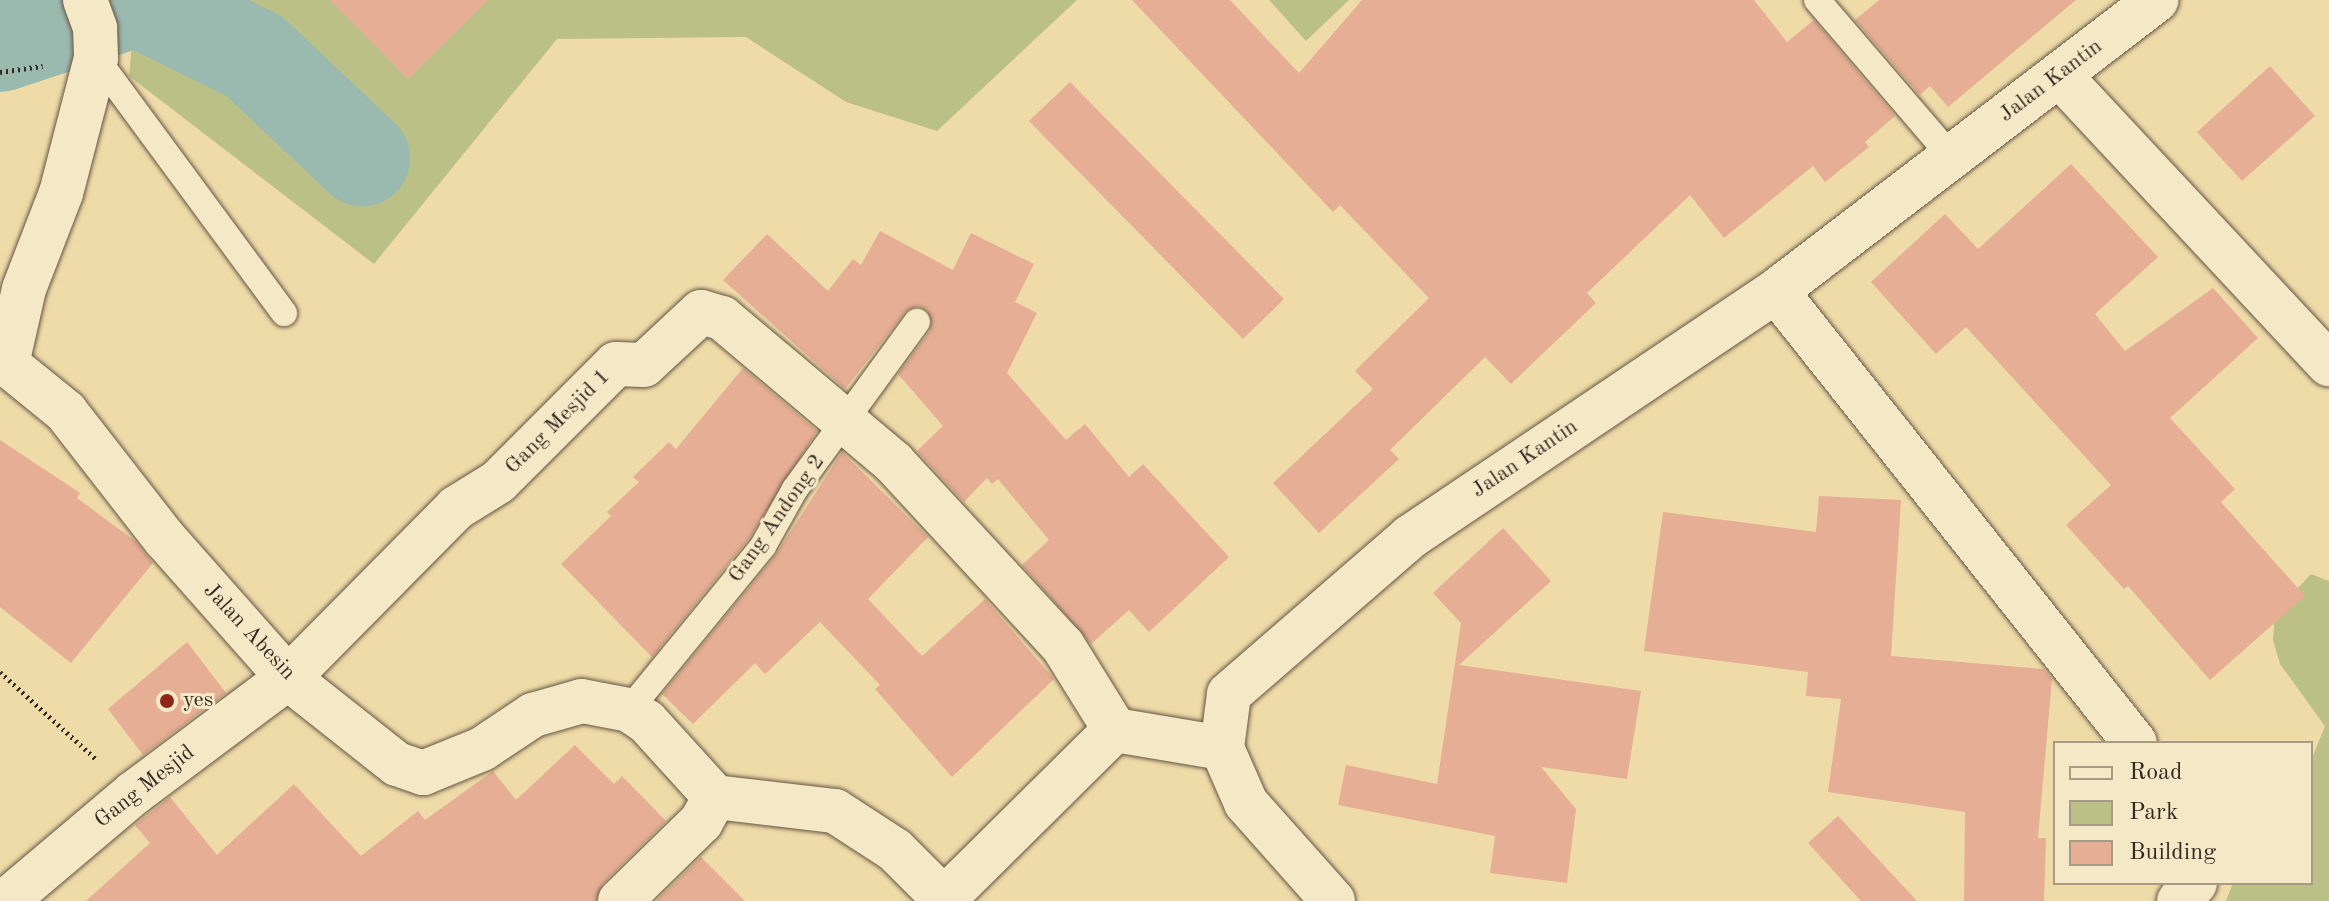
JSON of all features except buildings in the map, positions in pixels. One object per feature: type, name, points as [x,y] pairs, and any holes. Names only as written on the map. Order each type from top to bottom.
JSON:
[{"type":"street","name":"Jalan Abesin","points":[[85,0],[95,28],[96,58],[61,193],[24,289],[3,364],[66,412],[165,539],[288,678],[397,764],[423,773],[482,749],[533,715],[582,701],[629,710],[647,722],[715,797]]},
{"type":"street","name":"Jalan Kantin","points":[[1222,748],[1229,694],[1410,537],[1776,291],[1949,154],[2061,77],[2156,0]]},
{"type":"street","points":[[2061,77],[2329,364]]},
{"type":"street","points":[[1776,291],[2133,741]]},
{"type":"street","name":"Gang Mesjid 1","points":[[288,678],[456,508],[498,482],[616,364],[644,365],[701,312],[722,318],[848,421]]},
{"type":"street","points":[[848,421],[1063,646],[1115,730],[1222,748],[1246,803],[1333,901]]},
{"type":"street","name":"Gang Mesjid","points":[[6,901],[134,793],[288,678]]},
{"type":"street","points":[[620,901],[701,822],[715,797],[835,811],[895,850],[946,900],[1115,730]]},
{"type":"street","points":[[2179,901],[2193,885]]},
{"type":"lane","points":[[1817,0],[1949,154]]},
{"type":"lane","points":[[96,58],[284,313]]},
{"type":"lane","name":"Gang Andong 2","points":[[629,710],[763,546],[795,489],[848,421],[917,322]]},
{"type":"path","points":[[0,672],[134,793]]},
{"type":"green space","points":[[136,0],[1077,0],[937,131],[846,102],[746,37],[557,39],[374,264],[129,76]]},
{"type":"green space","points":[[1269,0],[1349,0],[1306,41]]},
{"type":"green space","points":[[2311,574],[2329,581],[2329,901],[2226,901],[2232,885],[2313,885],[2313,756],[2325,726],[2280,664],[2273,640],[2275,613]]},
{"type":"waterway","points":[[0,44],[132,0]]},
{"type":"waterway","points":[[140,0],[254,56],[362,158]]},
{"type":"place","name":"yes","points":[[167,701]]}]
